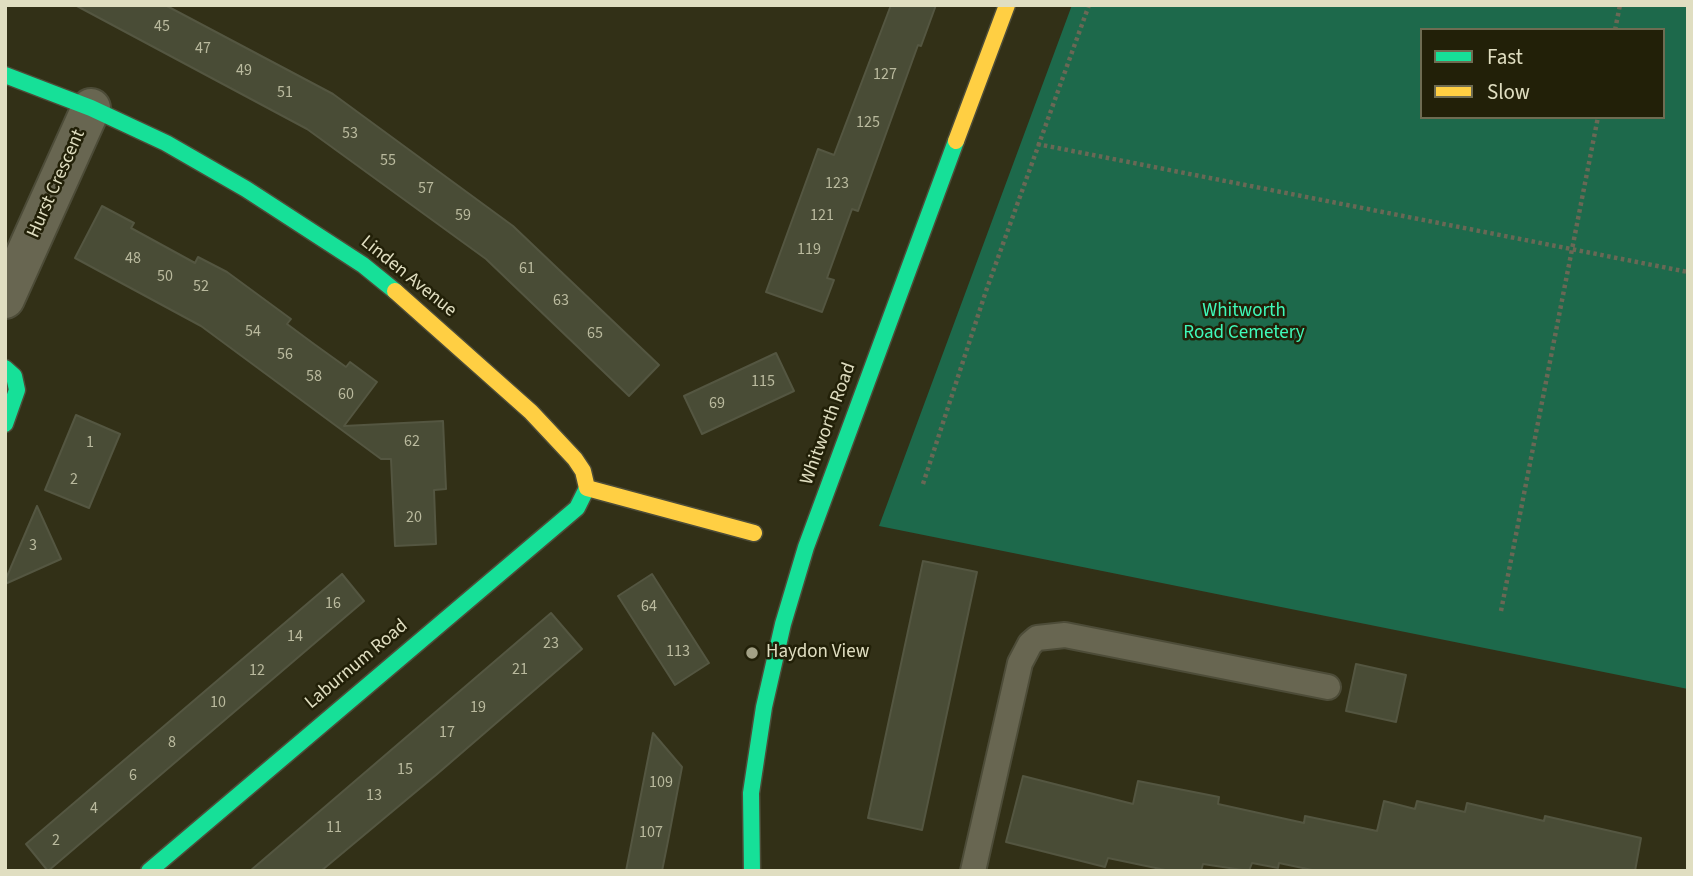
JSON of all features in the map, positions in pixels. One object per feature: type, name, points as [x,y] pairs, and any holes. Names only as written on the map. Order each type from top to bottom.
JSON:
[{"type":"street","name":"Whitworth Road","points":[[752,871],[751,793],[764,707],[783,624],[806,547],[1007,5]]},
{"type":"street","name":"Linden Avenue","points":[[5,75],[91,108],[166,144],[246,189],[363,265],[415,307],[531,412],[575,459],[583,471],[587,488]]},
{"type":"street","name":"Hurst Crescent","points":[[5,299],[91,108]]},
{"type":"street","points":[[5,368],[14,376],[18,390],[5,424]]},
{"type":"street","points":[[587,488],[754,533]]},
{"type":"street","name":"Laburnum Road","points":[[149,871],[577,508],[587,488]]},
{"type":"lane","points":[[973,871],[1020,663],[1030,644],[1037,638],[1065,635],[1328,687]]},
{"type":"path","points":[[923,484],[1037,144],[1089,5]]},
{"type":"path","points":[[1615,28],[1620,5]]},
{"type":"path","points":[[1501,611],[1598,119]]},
{"type":"path","points":[[1037,144],[1688,272]]},
{"type":"green space","name":"Whitworth Road Cemetery","points":[[1072,5],[1688,5],[1688,689],[879,526]]},
{"type":"building","points":[[75,5],[165,5],[333,94],[513,226],[659,365],[629,396],[486,259],[307,129]]},
{"type":"building","points":[[891,5],[936,5],[921,46],[918,45],[858,211],[852,209],[827,278],[834,280],[822,312],[766,292],[818,149],[834,155]]},
{"type":"building","points":[[102,206],[134,223],[131,228],[195,263],[198,257],[227,272],[291,319],[287,324],[314,344],[346,367],[350,362],[377,382],[344,426],[443,421],[446,489],[434,490],[436,544],[395,546],[391,459],[381,459],[201,326],[75,258]]},
{"type":"building","points":[[776,353],[794,391],[702,434],[684,396]]},
{"type":"building","points":[[76,415],[120,434],[89,508],[45,490]]},
{"type":"building","points":[[37,506],[61,559],[5,584],[5,581]]},
{"type":"building","points":[[923,561],[977,572],[922,830],[868,818]]},
{"type":"building","points":[[342,574],[364,601],[48,871],[26,844]]},
{"type":"building","points":[[652,574],[709,663],[675,685],[618,596]]},
{"type":"building","points":[[551,613],[582,649],[436,775],[321,871],[250,871]]},
{"type":"building","points":[[1356,664],[1406,675],[1396,722],[1346,711]]},
{"type":"building","points":[[653,733],[682,767],[668,841],[662,871],[626,871]]},
{"type":"building","points":[[1023,776],[1133,804],[1138,781],[1219,797],[1218,804],[1304,823],[1305,816],[1377,831],[1384,801],[1415,809],[1417,801],[1465,812],[1467,803],[1544,821],[1545,816],[1641,838],[1635,871],[1317,871],[1279,863],[1278,868],[1252,863],[1249,871],[1203,864],[1201,871],[1170,871],[1108,858],[1105,867],[1006,842]]},
{"type":"traffic: fast","points":[[5,75],[91,108],[166,143],[246,189],[363,265],[395,291]]},
{"type":"traffic: fast","points":[[752,871],[751,793],[764,707],[783,624],[806,547],[956,141]]},
{"type":"traffic: fast","points":[[5,368],[14,376],[17,390],[5,424]]},
{"type":"traffic: fast","points":[[149,871],[577,508],[587,488]]},
{"type":"traffic: slow","points":[[956,141],[1007,5]]},
{"type":"traffic: slow","points":[[395,291],[531,412],[575,459],[583,471],[587,488],[754,533]]},
{"type":"place","name":"Haydon View","points":[[752,653]]}]
